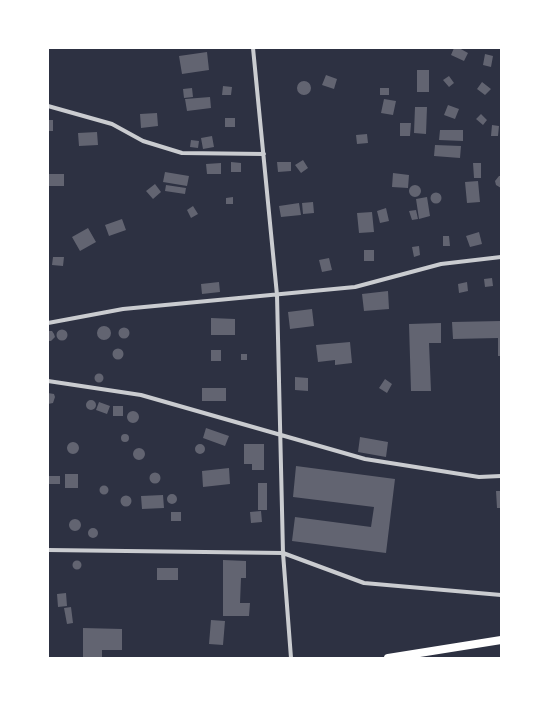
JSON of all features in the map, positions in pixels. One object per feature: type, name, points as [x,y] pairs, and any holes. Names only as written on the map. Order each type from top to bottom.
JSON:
[{"type":"main road","points":[[388,658],[501,640]]},
{"type":"street","points":[[253,48],[277,295],[283,552],[291,658]]},
{"type":"street","points":[[48,106],[112,124],[143,141],[182,153],[264,154]]},
{"type":"street","points":[[48,323],[123,310],[355,287],[441,264],[501,257]]},
{"type":"street","points":[[48,381],[141,395],[365,459],[479,477],[501,476]]},
{"type":"street","points":[[48,550],[283,552],[364,583],[501,596]]},
{"type":"building","points":[[454,48],[459,48],[468,53],[464,61],[451,55]]},
{"type":"building","points":[[207,52],[209,70],[182,74],[179,56]]},
{"type":"building","points":[[485,54],[493,56],[491,67],[483,65]]},
{"type":"building","points":[[417,70],[429,70],[429,92],[417,92]]},
{"type":"building","points":[[326,75],[337,79],[334,89],[322,85]]},
{"type":"building","points":[[449,76],[454,83],[449,87],[443,80]]},
{"type":"building","points":[[304,81],[309,83],[311,88],[309,93],[304,95],[299,93],[297,88],[299,83]]},
{"type":"building","points":[[482,82],[491,89],[485,95],[477,89]]},
{"type":"building","points":[[223,86],[232,87],[231,95],[222,95]]},
{"type":"building","points":[[192,88],[193,97],[184,98],[183,89]]},
{"type":"building","points":[[380,88],[389,88],[389,95],[380,95]]},
{"type":"building","points":[[210,97],[211,108],[187,111],[185,99]]},
{"type":"building","points":[[384,99],[396,101],[393,115],[381,113]]},
{"type":"building","points":[[448,105],[459,109],[455,119],[444,115]]},
{"type":"building","points":[[415,107],[427,107],[426,134],[414,133]]},
{"type":"building","points":[[157,113],[158,126],[141,128],[140,114]]},
{"type":"building","points":[[481,114],[487,120],[483,125],[476,119]]},
{"type":"building","points":[[225,118],[235,118],[235,127],[225,127]]},
{"type":"building","points":[[48,120],[53,120],[53,131],[48,131]]},
{"type":"building","points":[[400,123],[411,123],[410,136],[400,136]]},
{"type":"building","points":[[492,125],[499,126],[498,136],[491,136]]},
{"type":"building","points":[[440,130],[463,130],[463,141],[439,140]]},
{"type":"building","points":[[97,132],[98,145],[79,146],[78,133]]},
{"type":"building","points":[[367,134],[368,143],[357,144],[356,135]]},
{"type":"building","points":[[212,136],[214,147],[203,149],[201,138]]},
{"type":"building","points":[[191,140],[199,141],[198,148],[190,147]]},
{"type":"building","points":[[435,145],[461,146],[460,158],[434,156]]},
{"type":"building","points":[[303,160],[308,168],[301,173],[295,165]]},
{"type":"building","points":[[231,162],[241,163],[241,172],[231,172]]},
{"type":"building","points":[[277,162],[291,162],[291,171],[278,172]]},
{"type":"building","points":[[221,163],[221,174],[207,174],[206,164]]},
{"type":"building","points":[[473,163],[481,163],[481,178],[474,178]]},
{"type":"building","points":[[165,172],[189,176],[187,186],[163,182]]},
{"type":"building","points":[[393,173],[409,175],[408,188],[392,187]]},
{"type":"building","points":[[48,174],[64,174],[64,186],[48,186]]},
{"type":"building","points":[[499,176],[501,176],[501,188],[496,185],[495,181]]},
{"type":"building","points":[[478,181],[480,202],[467,203],[465,182]]},
{"type":"building","points":[[155,184],[161,192],[153,199],[146,191]]},
{"type":"building","points":[[166,185],[186,188],[185,194],[165,191]]},
{"type":"building","points":[[415,185],[419,187],[421,191],[419,195],[415,197],[411,195],[409,191],[411,187]]},
{"type":"building","points":[[434,193],[438,193],[440,194],[440,202],[434,203],[431,200],[431,196]]},
{"type":"building","points":[[233,197],[233,204],[226,204],[226,198]]},
{"type":"building","points":[[427,197],[430,216],[419,219],[416,199]]},
{"type":"building","points":[[313,202],[314,213],[303,214],[302,203]]},
{"type":"building","points":[[299,203],[301,215],[281,217],[279,206]]},
{"type":"building","points":[[193,206],[198,214],[191,218],[187,210]]},
{"type":"building","points":[[386,208],[389,221],[380,223],[377,211]]},
{"type":"building","points":[[416,210],[418,219],[412,220],[409,211]]},
{"type":"building","points":[[372,212],[374,232],[359,233],[357,213]]},
{"type":"building","points":[[122,219],[126,230],[109,236],[105,225]]},
{"type":"building","points":[[88,228],[96,242],[80,251],[72,237]]},
{"type":"building","points":[[479,232],[482,244],[470,247],[466,236]]},
{"type":"building","points":[[443,236],[449,236],[450,246],[443,246]]},
{"type":"building","points":[[419,246],[420,255],[414,257],[412,247]]},
{"type":"building","points":[[364,250],[374,250],[374,261],[364,261]]},
{"type":"building","points":[[53,257],[64,257],[63,266],[52,265]]},
{"type":"building","points":[[329,258],[332,270],[322,272],[319,260]]},
{"type":"building","points":[[492,278],[493,286],[485,287],[484,279]]},
{"type":"building","points":[[219,282],[220,292],[202,294],[201,284]]},
{"type":"building","points":[[467,282],[468,291],[459,293],[458,284]]},
{"type":"building","points":[[388,291],[389,309],[364,311],[362,294]]},
{"type":"building","points":[[312,309],[314,326],[290,329],[288,312]]},
{"type":"building","points":[[211,318],[235,319],[235,335],[211,335]]},
{"type":"building","points":[[501,321],[501,356],[498,356],[498,338],[453,339],[452,322]]},
{"type":"building","points":[[441,323],[441,343],[429,343],[431,391],[411,391],[409,324]]},
{"type":"building","points":[[104,326],[109,328],[111,333],[109,338],[104,340],[99,338],[97,333],[99,328]]},
{"type":"building","points":[[122,328],[126,328],[128,329],[128,337],[122,338],[119,335],[119,331]]},
{"type":"building","points":[[62,329],[66,331],[68,335],[66,339],[62,341],[58,339],[56,335],[58,331]]},
{"type":"building","points":[[48,331],[52,331],[55,337],[51,341],[48,341]]},
{"type":"building","points":[[350,342],[352,363],[335,365],[335,360],[318,362],[316,345]]},
{"type":"building","points":[[116,349],[120,349],[122,350],[122,358],[116,359],[113,356],[113,352]]},
{"type":"building","points":[[211,350],[221,350],[221,361],[211,361]]},
{"type":"building","points":[[241,354],[247,354],[247,360],[241,360]]},
{"type":"building","points":[[97,374],[101,374],[103,378],[101,382],[97,382],[95,380],[95,376]]},
{"type":"building","points":[[295,377],[308,378],[308,391],[295,390]]},
{"type":"building","points":[[385,379],[392,384],[387,393],[379,388]]},
{"type":"building","points":[[202,388],[226,388],[226,401],[202,401]]},
{"type":"building","points":[[48,393],[54,394],[55,397],[53,403],[48,404]]},
{"type":"building","points":[[89,400],[93,400],[95,401],[95,409],[89,410],[86,407],[86,403]]},
{"type":"building","points":[[99,402],[110,406],[107,414],[96,410]]},
{"type":"building","points":[[113,406],[123,406],[123,416],[113,416]]},
{"type":"building","points":[[133,411],[137,413],[139,417],[137,421],[133,423],[129,421],[127,417],[129,413]]},
{"type":"building","points":[[206,428],[229,436],[225,446],[203,438]]},
{"type":"building","points":[[123,434],[127,434],[129,438],[127,442],[123,442],[121,440],[121,436]]},
{"type":"building","points":[[360,437],[388,442],[386,457],[358,452]]},
{"type":"building","points":[[73,442],[77,444],[79,448],[77,452],[73,454],[69,452],[67,448],[69,444]]},
{"type":"building","points":[[198,444],[202,444],[205,449],[202,454],[198,454],[195,451],[195,447]]},
{"type":"building","points":[[244,444],[264,444],[264,470],[252,470],[252,464],[244,464]]},
{"type":"building","points":[[137,448],[141,448],[145,454],[141,460],[137,460],[133,456],[133,452]]},
{"type":"building","points":[[296,466],[395,479],[386,553],[292,541],[295,517],[371,527],[374,507],[293,497]]},
{"type":"building","points":[[229,468],[230,484],[203,487],[202,471]]},
{"type":"building","points":[[153,473],[157,473],[159,474],[159,482],[153,483],[150,480],[150,476]]},
{"type":"building","points":[[65,474],[78,474],[78,488],[65,488]]},
{"type":"building","points":[[48,476],[60,476],[60,484],[48,484]]},
{"type":"building","points":[[258,483],[267,483],[267,510],[258,510]]},
{"type":"building","points":[[102,486],[106,486],[108,490],[106,494],[102,494],[100,492],[100,488]]},
{"type":"building","points":[[496,491],[501,491],[501,508],[497,508]]},
{"type":"building","points":[[170,494],[174,494],[176,495],[176,503],[170,504],[167,501],[167,497]]},
{"type":"building","points":[[163,495],[164,508],[142,509],[141,496]]},
{"type":"building","points":[[124,496],[128,496],[130,497],[130,505],[124,506],[121,503],[121,499]]},
{"type":"building","points":[[261,511],[262,522],[251,523],[250,512]]},
{"type":"building","points":[[171,512],[181,512],[181,521],[171,521]]},
{"type":"building","points":[[73,519],[77,519],[81,525],[77,531],[73,531],[69,527],[69,523]]},
{"type":"building","points":[[91,528],[95,528],[97,529],[97,537],[91,538],[88,535],[88,531]]},
{"type":"building","points":[[77,560],[82,565],[77,570],[72,565]]},
{"type":"building","points":[[223,560],[246,561],[246,578],[241,578],[240,603],[250,603],[249,616],[223,616]]},
{"type":"building","points":[[157,568],[178,568],[178,580],[157,580]]},
{"type":"building","points":[[66,593],[67,606],[58,607],[57,594]]},
{"type":"building","points":[[71,607],[73,623],[67,624],[64,608]]},
{"type":"building","points":[[211,620],[225,621],[223,645],[209,644]]},
{"type":"building","points":[[83,628],[122,629],[122,650],[102,650],[102,658],[83,658]]}]
